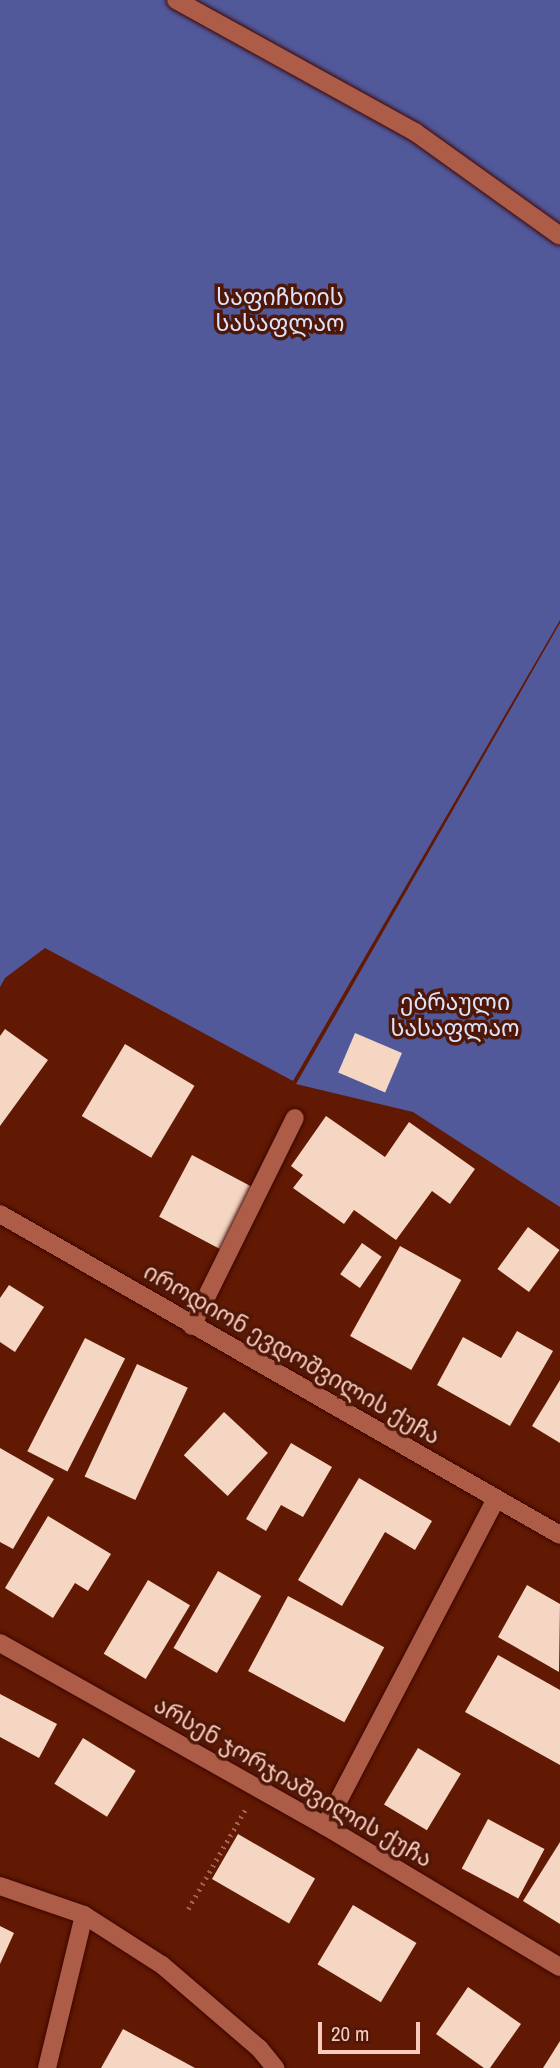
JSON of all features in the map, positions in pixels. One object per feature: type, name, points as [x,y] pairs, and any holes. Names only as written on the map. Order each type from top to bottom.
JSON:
[{"type":"street","points":[[176,0],[415,132],[560,236]]},
{"type":"street","points":[[192,1326],[295,1118]]},
{"type":"street","name":"იროდიონ ევდოშვილის ქუჩა","points":[[0,1214],[560,1535]]},
{"type":"street","points":[[325,1826],[496,1499]]},
{"type":"street","name":"არსენ ჯორჯიაშვილის ქუჩა","points":[[0,1643],[325,1826],[560,1967]]},
{"type":"street","points":[[0,1886],[84,1916],[162,1965],[259,2048],[275,2068]]},
{"type":"street","points":[[47,2068],[84,1916]]},
{"type":"path","points":[[188,1909],[257,1788]]},
{"type":"green space","name":"საფიჩხიის სასაფლაო","points":[[0,0],[560,0],[560,620],[293,1081],[45,948],[5,978],[0,987]]},
{"type":"green space","name":"ებრაული სასაფლაო","points":[[560,623],[560,1207],[413,1112],[296,1084]]},
{"type":"building","points":[[5,1029],[48,1060],[0,1126],[0,1036]]},
{"type":"building","points":[[355,1033],[402,1053],[385,1093],[338,1073]]},
{"type":"building","points":[[125,1044],[194,1086],[151,1158],[82,1116]]},
{"type":"building","points":[[326,1116],[385,1157],[409,1122],[475,1169],[450,1204],[432,1191],[396,1240],[354,1210],[344,1224],[293,1188],[303,1175],[291,1166]]},
{"type":"building","points":[[192,1155],[256,1189],[223,1251],[159,1217]]},
{"type":"building","points":[[528,1227],[560,1250],[529,1292],[497,1269]]},
{"type":"building","points":[[362,1243],[382,1257],[360,1288],[340,1274]]},
{"type":"building","points":[[400,1246],[461,1280],[411,1370],[350,1336]]},
{"type":"building","points":[[9,1285],[44,1307],[15,1352],[0,1342],[0,1298]]},
{"type":"building","points":[[517,1331],[553,1351],[510,1426],[437,1385],[463,1337],[501,1358]]},
{"type":"building","points":[[85,1338],[125,1358],[67,1472],[27,1451]]},
{"type":"building","points":[[137,1364],[188,1388],[135,1500],[85,1476]]},
{"type":"building","points":[[560,1380],[560,1443],[532,1426]]},
{"type":"building","points":[[224,1412],[268,1453],[228,1496],[184,1455]]},
{"type":"building","points":[[291,1443],[332,1467],[303,1517],[281,1505],[266,1531],[246,1519]]},
{"type":"building","points":[[0,1448],[54,1479],[13,1549],[0,1542]]},
{"type":"building","points":[[359,1478],[432,1521],[415,1550],[385,1532],[342,1606],[298,1580]]},
{"type":"building","points":[[48,1516],[111,1554],[88,1591],[75,1583],[53,1618],[5,1588]]},
{"type":"building","points":[[218,1571],[261,1596],[217,1673],[174,1648]]},
{"type":"building","points":[[148,1580],[190,1605],[146,1679],[104,1654]]},
{"type":"building","points":[[527,1585],[560,1604],[559,1672],[498,1637]]},
{"type":"building","points":[[288,1596],[384,1647],[344,1722],[248,1671]]},
{"type":"building","points":[[498,1655],[560,1690],[560,1765],[465,1712]]},
{"type":"building","points":[[0,1694],[57,1724],[39,1758],[0,1737]]},
{"type":"building","points":[[83,1738],[136,1771],[107,1817],[54,1784]]},
{"type":"building","points":[[418,1748],[461,1774],[427,1830],[384,1805]]},
{"type":"building","points":[[488,1819],[545,1849],[518,1898],[462,1868]]},
{"type":"building","points":[[238,1834],[315,1878],[289,1924],[212,1879]]},
{"type":"building","points":[[560,1842],[560,1924],[523,1901]]},
{"type":"building","points":[[353,1905],[416,1943],[381,2002],[317,1964]]},
{"type":"building","points":[[0,1926],[14,1933],[0,1964]]},
{"type":"building","points":[[468,1987],[521,2024],[490,2068],[484,2068],[436,2034]]},
{"type":"building","points":[[123,2029],[195,2068],[101,2068]]},
{"type":"building","points":[[560,2041],[560,2068],[543,2068]]}]
